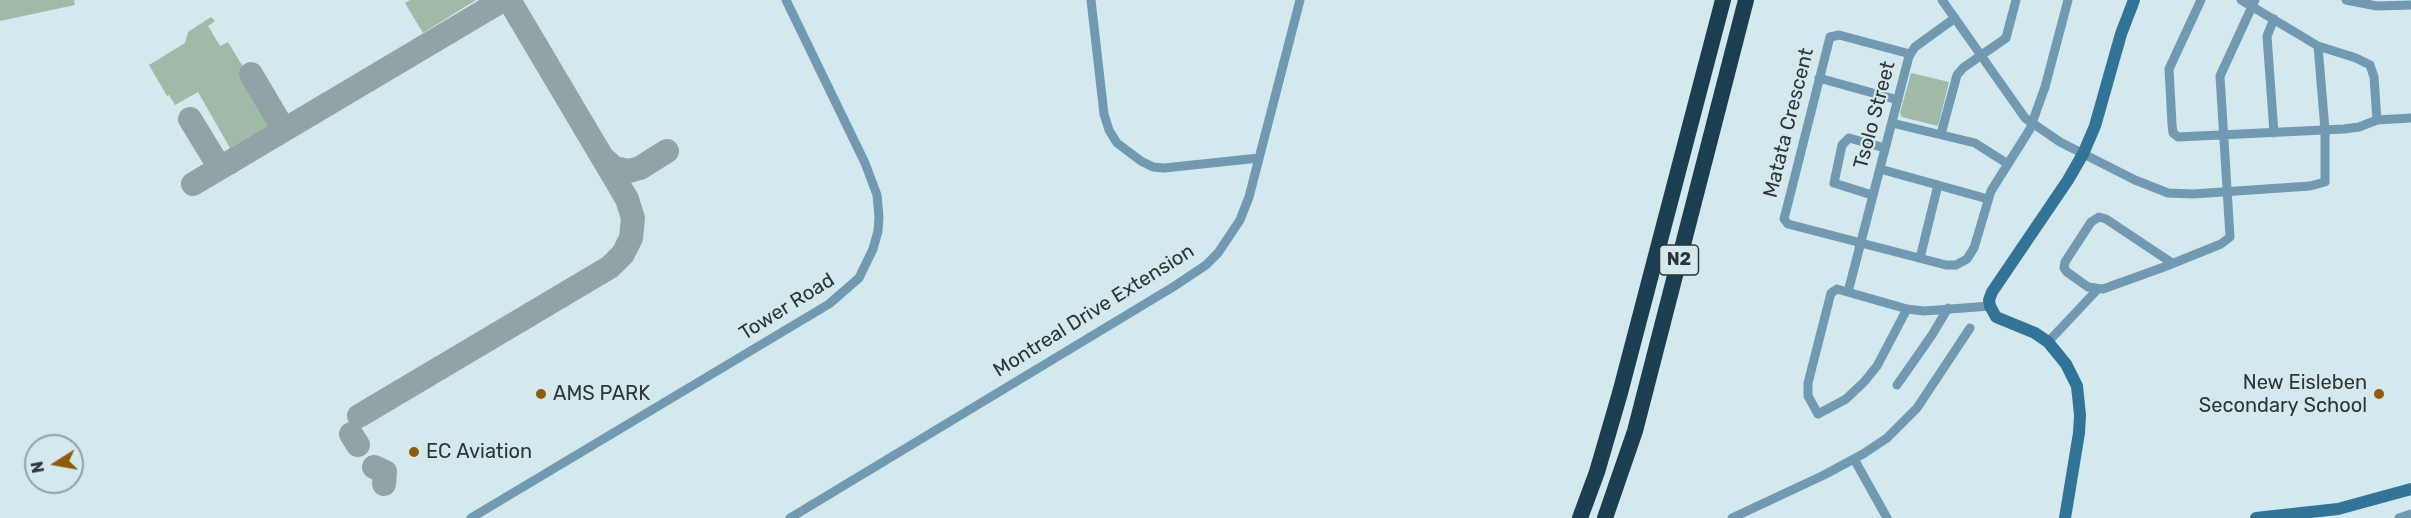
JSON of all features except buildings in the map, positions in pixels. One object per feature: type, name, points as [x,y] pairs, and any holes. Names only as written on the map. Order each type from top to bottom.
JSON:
[{"type":"highway","name":"N2","points":[[1580,518],[1598,472],[1620,393],[1723,0]]},
{"type":"highway","name":"N2","points":[[1605,518],[1635,431],[1746,0]]},
{"type":"street","name":"Tower Road","points":[[471,518],[830,304],[859,278],[873,249],[878,231],[877,195],[865,163],[786,0]]},
{"type":"street","points":[[1091,0],[1104,114],[1109,130],[1117,143],[1141,161],[1164,168],[1259,158]]},
{"type":"street","name":"Montreal Drive Extension","points":[[790,518],[1206,265],[1230,238],[1240,220],[1259,158],[1300,0]]},
{"type":"street","points":[[1942,0],[2014,105],[2031,123],[2083,154],[2157,190],[2176,194],[2310,186],[2324,183],[2325,130],[2318,46]]},
{"type":"street","points":[[1941,134],[1957,75],[1963,68],[2006,38],[2016,0]]},
{"type":"street","points":[[1861,242],[1950,266],[1967,259],[1977,241],[1988,199],[2028,134],[2045,87],[2068,0]]},
{"type":"street","points":[[2065,518],[2079,433],[2080,400],[2077,386],[2058,353],[2048,342],[1996,317],[1990,306],[1992,292],[2083,154],[2095,126],[2121,34],[2134,0]]},
{"type":"street","points":[[2201,0],[2170,66],[2172,130],[2175,135],[2182,138],[2353,128],[2377,120],[2411,118]]},
{"type":"street","points":[[2241,0],[2254,3],[2274,19],[2318,46],[2370,65],[2374,76],[2377,120]]},
{"type":"street","points":[[2346,0],[2378,6],[2411,5]]},
{"type":"street","points":[[2048,342],[2097,290],[2228,240],[2231,231],[2220,76],[2254,3]]},
{"type":"street","name":"Tsolo Street","points":[[1848,292],[1910,54],[1915,47],[1955,18]]},
{"type":"street","points":[[2274,19],[2267,36],[2274,133]]},
{"type":"street","name":"Matata Crescent","points":[[1861,242],[1788,224],[1784,219],[1829,39],[1834,34],[1910,54]]},
{"type":"street","points":[[1819,78],[1898,100]]},
{"type":"street","points":[[1892,123],[1975,143],[2008,164]]},
{"type":"street","points":[[1872,195],[1834,183],[1842,145],[1849,138],[1885,148]]},
{"type":"street","points":[[1880,169],[1988,199]]},
{"type":"street","points":[[1920,258],[1938,185]]},
{"type":"street","points":[[2097,290],[2088,287],[2064,268],[2065,262],[2091,222],[2099,217],[2106,219],[2172,263]]},
{"type":"street","points":[[1907,309],[1887,349],[1864,382],[1846,399],[1818,414],[1807,390],[1831,293],[1837,289],[1907,309],[1924,311],[1990,306]]},
{"type":"street","points":[[1897,385],[1948,308]]},
{"type":"street","points":[[1732,518],[1854,459],[1887,438],[1917,408],[1970,328]]},
{"type":"street","points":[[1854,459],[1887,518]]},
{"type":"street","points":[[2256,518],[2338,509],[2411,489]]},
{"type":"street","points":[[2399,518],[2411,514]]},
{"type":"green space","points":[[0,0],[74,0],[75,5],[0,21]]},
{"type":"green space","points":[[410,0],[476,0],[423,33],[405,3]]},
{"type":"green space","points":[[211,17],[215,21],[208,26],[220,46],[228,42],[276,121],[230,148],[198,92],[175,105],[169,95],[167,96],[149,65],[185,43],[188,32]]},
{"type":"green space","points":[[1911,73],[1949,82],[1938,126],[1902,117],[1900,113]]},
{"type":"taxiway","points":[[193,184],[503,0]]},
{"type":"taxiway","points":[[359,416],[610,267],[623,254],[631,238],[633,218],[627,199],[509,0]]},
{"type":"taxiway","points":[[251,74],[284,130]]},
{"type":"taxiway","points":[[190,119],[215,160],[222,164],[229,163]]},
{"type":"taxiway","points":[[603,158],[614,168],[629,171],[640,168],[667,151]]},
{"type":"taxiway","points":[[351,434],[358,445]]},
{"type":"taxiway","points":[[374,467],[385,472],[384,484]]},
{"type":"place","name":"AMS PARK","points":[[541,394]]},
{"type":"place","name":"New Eisleben Secondary School","points":[[2379,394]]},
{"type":"place","name":"EC Aviation","points":[[414,452]]}]
